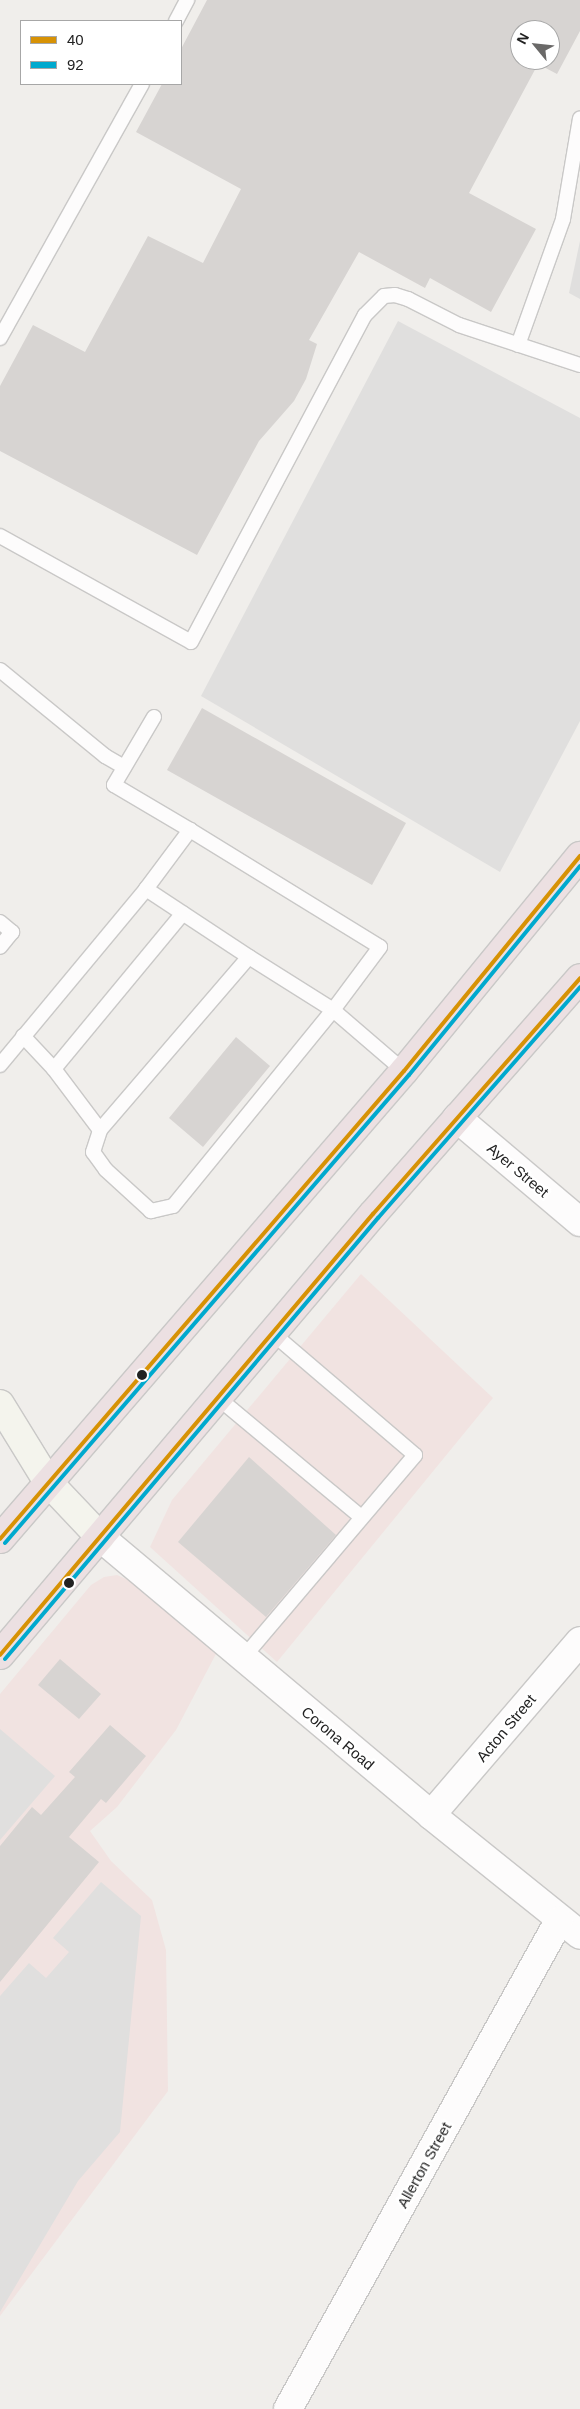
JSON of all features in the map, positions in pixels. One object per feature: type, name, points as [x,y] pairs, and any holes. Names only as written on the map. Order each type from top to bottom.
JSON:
[{"type":"highway","points":[[0,1539],[404,1071],[580,856]]},
{"type":"highway","points":[[0,1655],[272,1332],[580,978]]},
{"type":"street","name":"Ayer Street","points":[[457,1118],[580,1222]]},
{"type":"street","points":[[0,1404],[17,1436],[48,1482],[100,1537]]},
{"type":"street","name":"Corona Road","points":[[100,1537],[431,1815],[570,1928]]},
{"type":"street","name":"Acton Street","points":[[431,1815],[580,1641]]},
{"type":"street","name":"Allerton Street","points":[[288,2409],[570,1928]]},
{"type":"lane","points":[[177,20],[187,0]]},
{"type":"lane","points":[[0,338],[141,85]]},
{"type":"lane","points":[[518,345],[563,219],[577,154],[580,118]]},
{"type":"lane","points":[[0,536],[191,642],[373,304],[384,296],[395,295],[459,325],[580,365]]},
{"type":"lane","points":[[0,670],[105,756],[124,767]]},
{"type":"lane","points":[[154,717],[114,785],[380,947],[333,1010],[173,1206],[151,1211],[106,1170],[94,1152],[100,1130],[249,957]]},
{"type":"lane","points":[[0,1065],[146,889],[190,830]]},
{"type":"lane","points":[[146,889],[333,1010],[404,1071]]},
{"type":"lane","points":[[54,1069],[183,913]]},
{"type":"lane","points":[[0,922],[12,932],[0,947]]},
{"type":"lane","points":[[23,1036],[54,1069],[100,1130]]},
{"type":"lane","points":[[243,1658],[414,1455],[272,1332]]},
{"type":"lane","points":[[217,1397],[361,1517]]},
{"type":"shaded area","points":[[580,241],[580,299],[569,293]]},
{"type":"shaded area","points":[[398,321],[580,418],[580,721],[500,872],[201,696]]},
{"type":"shaded area","points":[[361,1274],[493,1398],[277,1662],[150,1547],[172,1500]]},
{"type":"shaded area","points":[[117,1575],[135,1583],[217,1652],[176,1730],[117,1807],[90,1831],[111,1861],[152,1900],[166,1950],[168,2091],[0,2316],[0,1694],[91,1585],[104,1577]]},
{"type":"shaded area","points":[[0,1729],[55,1776],[0,1840]]},
{"type":"shaded area","points":[[101,1882],[141,1916],[120,2132],[78,2181],[0,2312],[0,1996],[29,1963],[46,1978],[69,1952],[53,1938]]},
{"type":"building","points":[[207,0],[580,0],[580,31],[560,68],[560,20],[510,20],[510,70],[535,70],[469,193],[536,229],[491,312],[430,278],[425,288],[359,252],[309,340],[317,344],[306,379],[294,401],[259,441],[197,555],[0,451],[0,386],[33,325],[85,352],[148,236],[203,263],[241,189],[136,132],[161,85],[182,85],[182,47]]},
{"type":"building","points":[[549,70],[559,70],[557,74]]},
{"type":"building","points":[[202,708],[406,823],[372,885],[167,770]]},
{"type":"building","points":[[236,1037],[270,1066],[203,1147],[169,1118]]},
{"type":"building","points":[[249,1457],[336,1535],[266,1617],[178,1542]]},
{"type":"building","points":[[60,1659],[101,1694],[79,1719],[38,1685]]},
{"type":"building","points":[[110,1725],[146,1756],[106,1803],[101,1799],[69,1837],[99,1862],[0,1982],[0,1846],[32,1807],[41,1815],[75,1777],[69,1772]]},
{"type":"transit line","name":"40","points":[[0,1539],[404,1071],[580,856]]},
{"type":"transit line","name":"92","points":[[5,1543],[409,1075],[580,866]]},
{"type":"transit line","name":"40","points":[[0,1655],[373,1214],[580,978]]},
{"type":"transit line","name":"92","points":[[5,1659],[378,1218],[580,987]]}]
